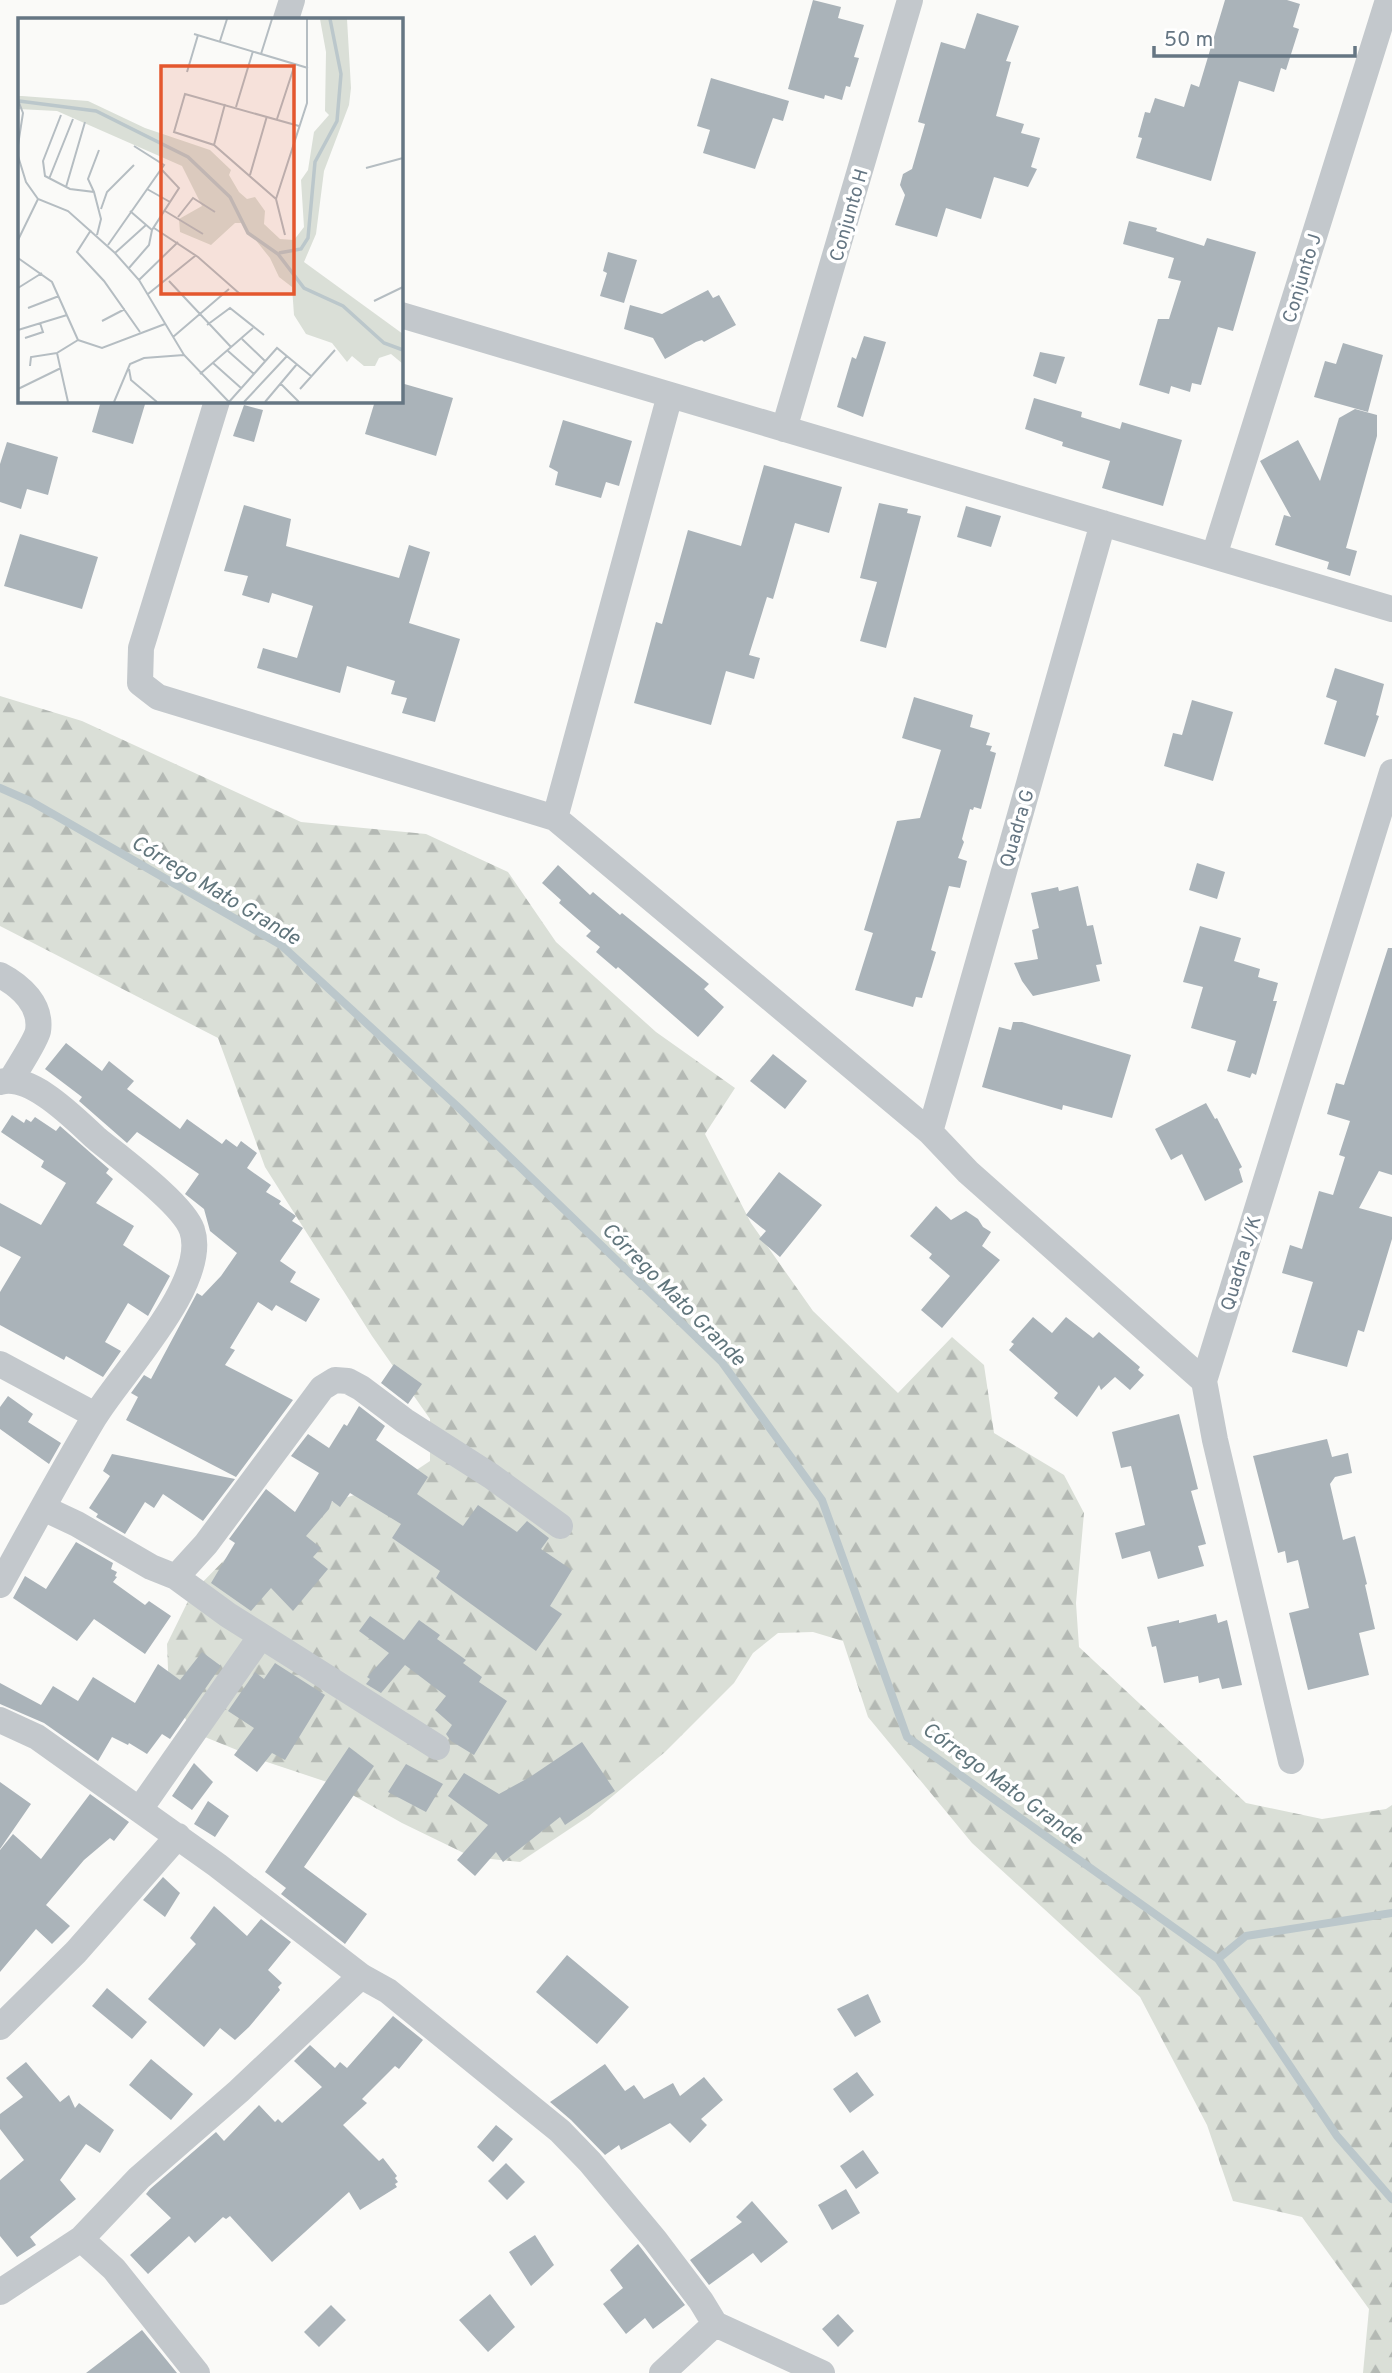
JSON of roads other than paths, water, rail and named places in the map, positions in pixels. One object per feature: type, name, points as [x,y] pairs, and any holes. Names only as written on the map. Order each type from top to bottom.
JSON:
[{"type":"street","points":[[286,18],[292,0]]},
{"type":"street","name":"Conjunto H","points":[[784,429],[910,0]]},
{"type":"street","name":"Conjunto J","points":[[1214,556],[1388,0]]},
{"type":"street","points":[[402,315],[1392,609]]},
{"type":"street","points":[[555,818],[670,395]]},
{"type":"street","points":[[217,402],[141,648],[140,683],[158,696],[555,818],[930,1132],[968,1172],[1204,1381]]},
{"type":"street","name":"Quadra G","points":[[930,1132],[1103,523]]},
{"type":"street","name":"Quadra J/K","points":[[1291,1761],[1215,1440],[1204,1381],[1392,772]]},
{"type":"street","points":[[0,975],[13,982],[34,1004],[38,1031],[6,1081],[23,1083],[61,1108],[138,1172],[174,1206],[191,1227],[195,1240],[191,1268],[173,1305],[153,1337],[95,1415],[0,1585]]},
{"type":"street","points":[[0,1364],[95,1415]]},
{"type":"street","points":[[177,1577],[213,1534],[322,1388],[335,1380],[348,1381],[361,1388],[560,1526]]},
{"type":"street","points":[[43,1508],[77,1524],[151,1567],[177,1577],[261,1636],[437,1747]]},
{"type":"street","points":[[139,1809],[261,1636]]},
{"type":"street","points":[[0,1720],[37,1737],[178,1836],[361,1976],[388,1991],[560,2132],[590,2162],[655,2240],[715,2324],[822,2373]]},
{"type":"street","points":[[0,2027],[76,1952],[178,1836]]},
{"type":"street","points":[[0,2292],[80,2239],[139,2178],[239,2091],[361,1976]]},
{"type":"street","points":[[80,2239],[114,2269],[197,2373]]},
{"type":"street","points":[[662,2373],[715,2324]]},
{"type":"waterway","name":"Córrego Mato Grande","points":[[0,788],[32,802],[281,945],[459,1108],[721,1361],[822,1500],[907,1737],[1218,1959],[1337,2136],[1392,2199]]},
{"type":"waterway","points":[[1218,1959],[1246,1936],[1392,1913]]}]
